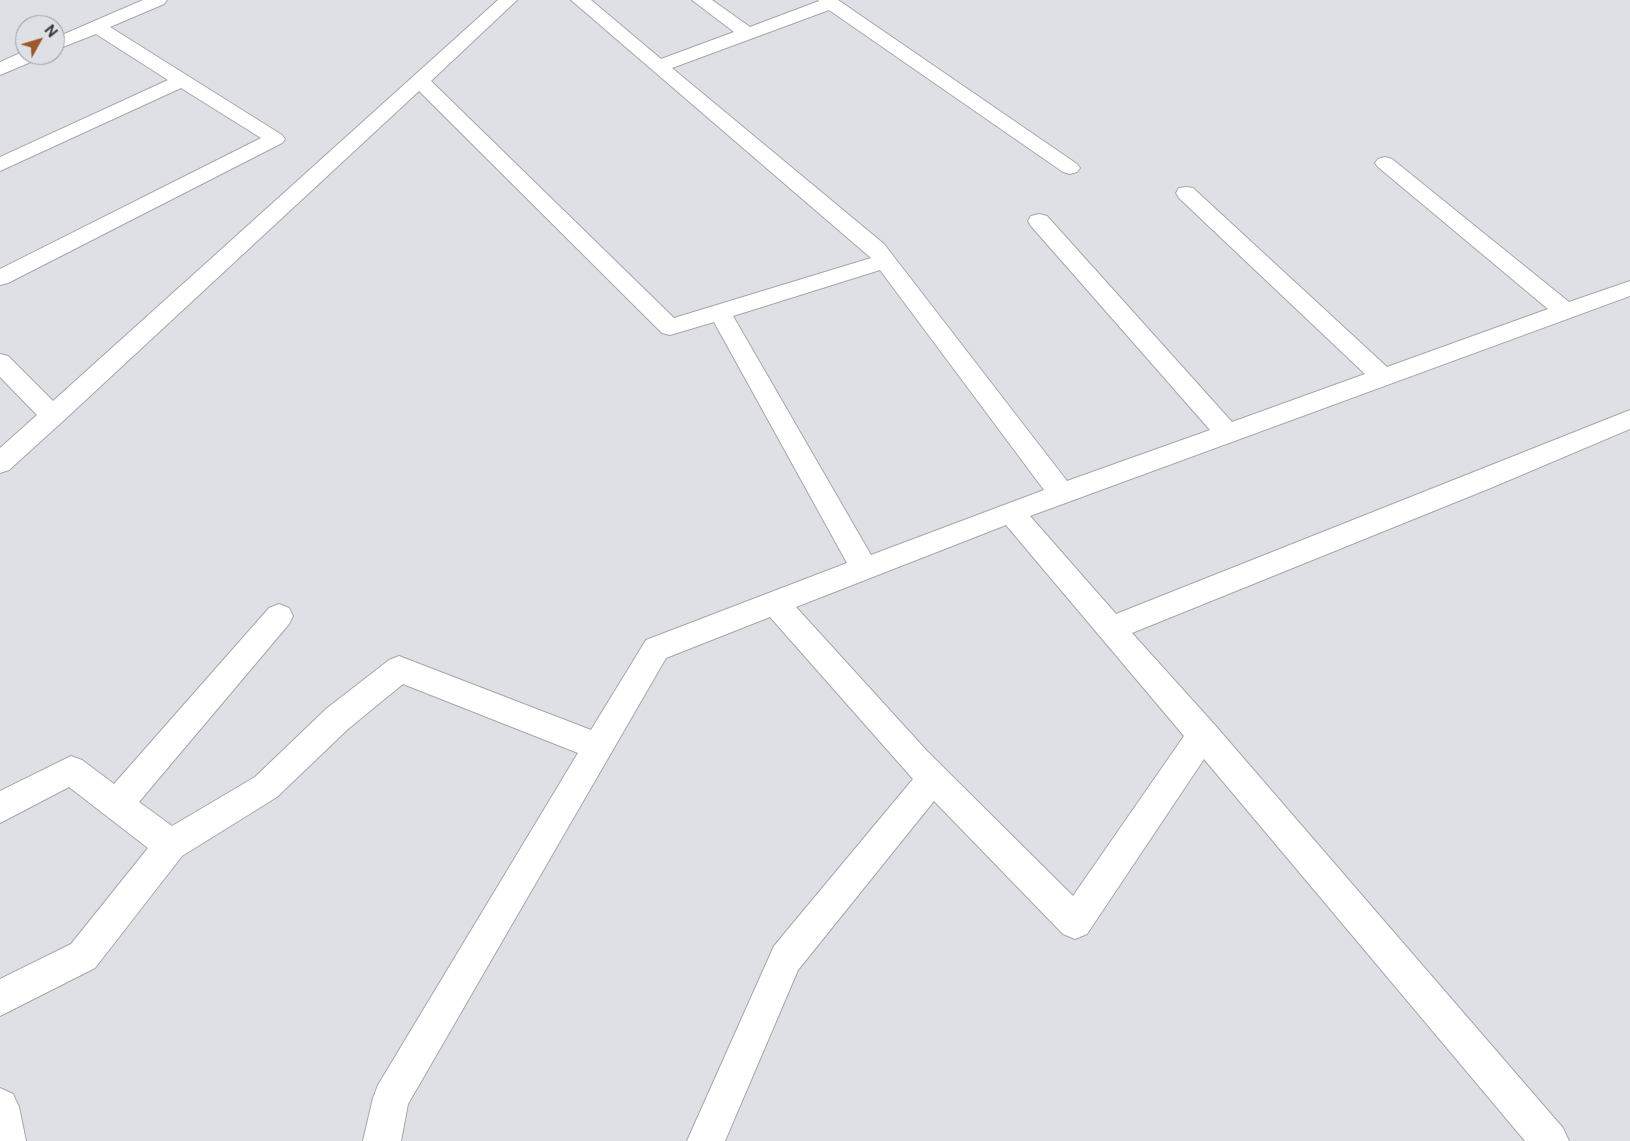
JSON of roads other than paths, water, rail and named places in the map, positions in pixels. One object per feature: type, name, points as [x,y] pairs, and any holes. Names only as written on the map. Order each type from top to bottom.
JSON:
[{"type":"street","points":[[65,40],[158,0]]},
{"type":"street","points":[[0,463],[508,0]]},
{"type":"street","points":[[580,0],[876,249],[1062,493]]},
{"type":"street","points":[[701,0],[747,33]]},
{"type":"street","points":[[659,66],[829,1],[1070,168]]},
{"type":"street","points":[[0,278],[276,139],[96,26]]},
{"type":"street","points":[[0,70],[15,63]]},
{"type":"street","points":[[0,165],[182,80]]},
{"type":"street","points":[[419,80],[670,326],[886,261]]},
{"type":"street","points":[[1385,164],[1565,310]]},
{"type":"street","points":[[1186,193],[1383,376]]},
{"type":"street","points":[[1039,221],[1227,433]]},
{"type":"street","points":[[382,1141],[391,1098],[656,649],[1062,493],[1630,288]]},
{"type":"street","points":[[719,311],[864,568]]},
{"type":"street","points":[[0,362],[53,416]]},
{"type":"street","points":[[1110,629],[1484,480],[1630,419]]},
{"type":"street","points":[[1011,512],[1550,1141]]},
{"type":"street","points":[[775,603],[933,778],[1075,922],[1203,734]]},
{"type":"street","points":[[117,804],[279,616]]},
{"type":"street","points":[[0,998],[84,956],[171,845],[266,787],[337,720],[399,669],[598,747]]},
{"type":"street","points":[[0,808],[71,770],[171,845]]},
{"type":"street","points":[[706,1141],[786,958],[933,778]]},
{"type":"street","points":[[0,1107],[7,1141]]}]
